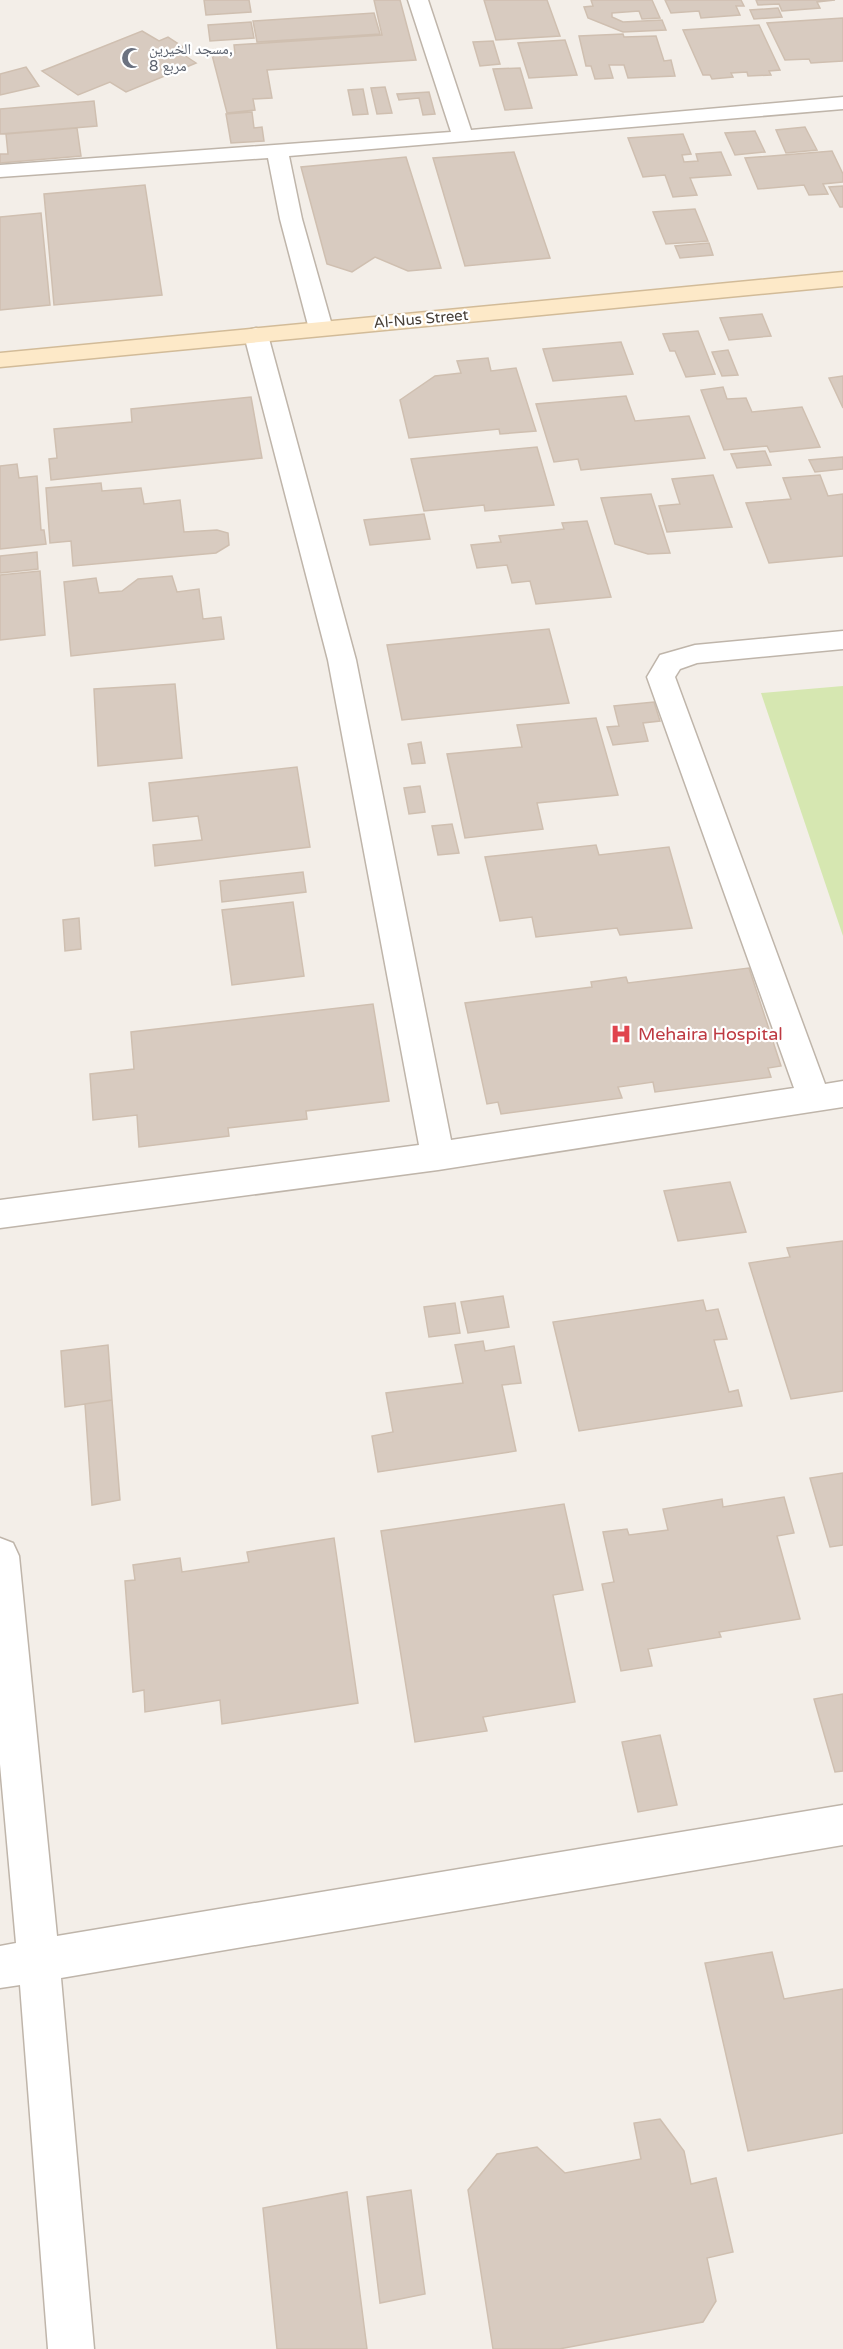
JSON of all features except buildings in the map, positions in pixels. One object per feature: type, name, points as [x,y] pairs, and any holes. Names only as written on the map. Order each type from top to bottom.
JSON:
[{"type":"street","points":[[418,0],[463,137]]},
{"type":"street","points":[[0,171],[463,137],[843,104]]},
{"type":"street","points":[[277,151],[291,219],[321,329]]},
{"type":"street","name":"Al-Nus Street","points":[[0,360],[843,279]]},
{"type":"street","points":[[256,335],[342,660],[438,1156]]},
{"type":"street","points":[[0,1214],[438,1156],[829,1096],[661,677],[670,662],[695,654],[843,640]]},
{"type":"street","points":[[0,1556],[19,1965],[71,2349]]},
{"type":"street","points":[[19,1965],[843,1825]]},
{"type":"green space","points":[[843,686],[843,936],[761,693]]},
{"type":"place","name":"مسجد الخيرين, مربع 8","points":[[132,58]]},
{"type":"place","name":"Mehaira Hospital","points":[[621,1034]]}]
